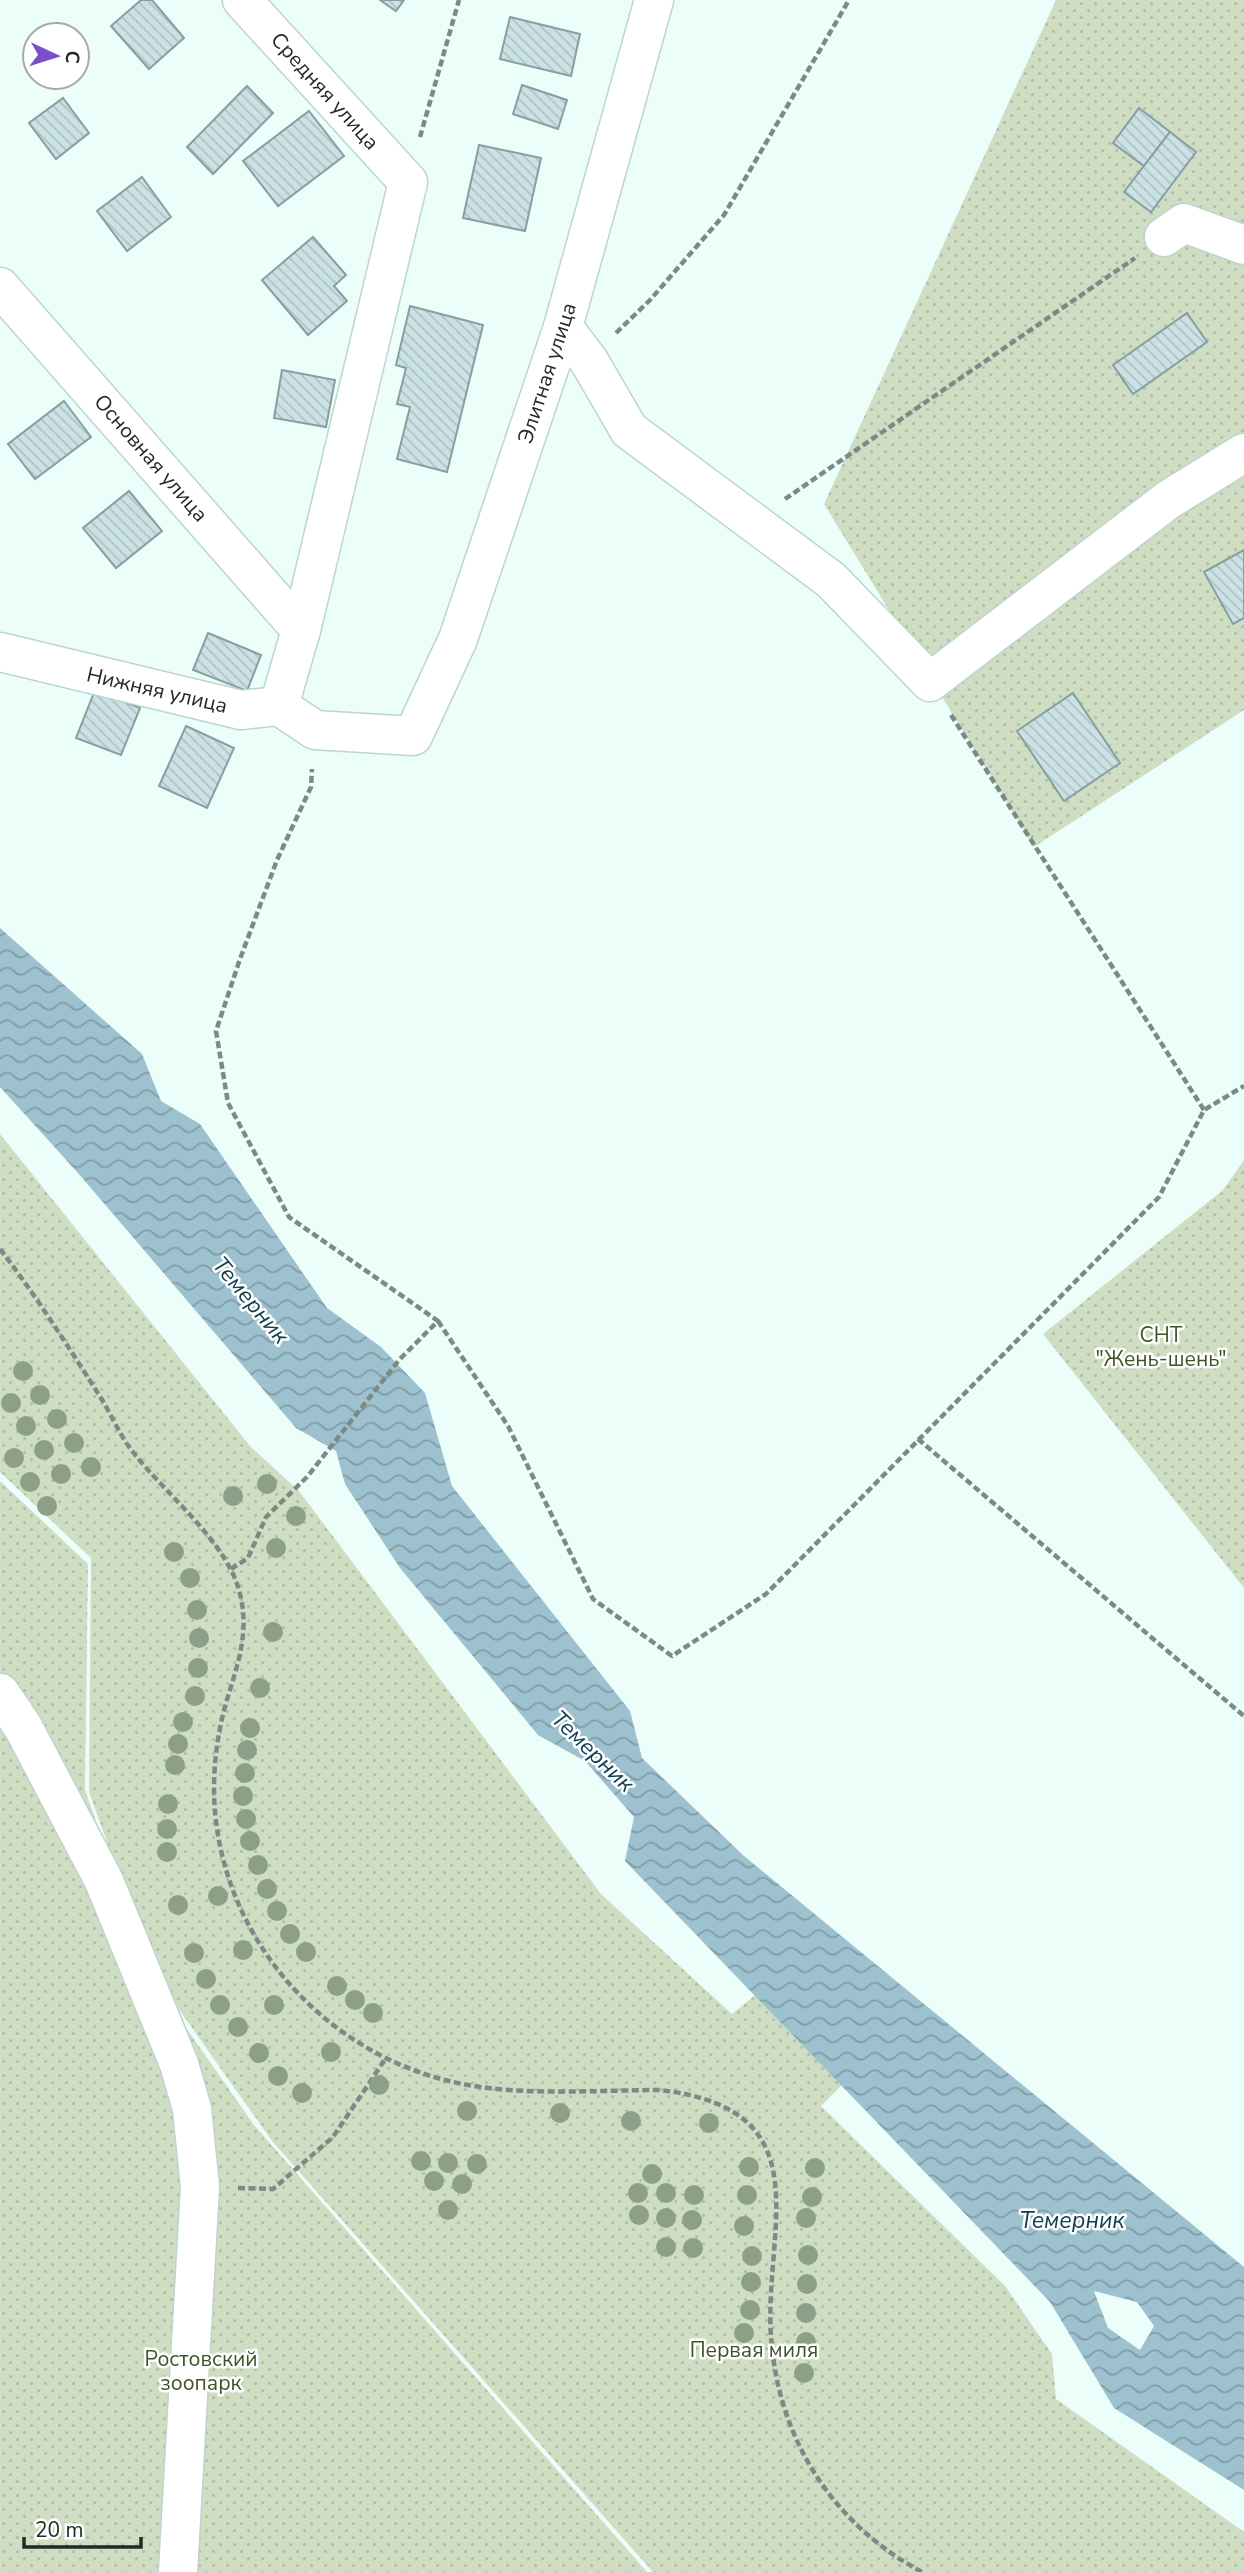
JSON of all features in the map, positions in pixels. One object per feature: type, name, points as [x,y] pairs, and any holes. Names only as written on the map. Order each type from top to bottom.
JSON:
[{"type":"street","name":"Средняя улица","points":[[242,0],[408,182]]},
{"type":"street","name":"Элитная улица","points":[[315,730],[412,736],[458,639],[563,327],[654,0]]},
{"type":"street","points":[[315,730],[279,706],[301,630],[408,182]]},
{"type":"street","points":[[1164,237],[1184,223],[1244,245]]},
{"type":"street","name":"Основная улица","points":[[0,287],[301,630]]},
{"type":"street","points":[[563,327],[589,361],[629,430],[831,580],[930,682],[1168,500],[1244,453]]},
{"type":"street","name":"Нижняя улица","points":[[0,652],[242,710],[279,706]]},
{"type":"street","points":[[0,1693],[23,1727],[104,1881],[174,2052],[192,2109],[200,2188],[178,2572]]},
{"type":"path","points":[[408,182],[460,0]]},
{"type":"path","points":[[589,361],[650,300],[724,215],[849,0]]},
{"type":"path","points":[[752,522],[1164,237]]},
{"type":"path","points":[[930,682],[1204,1110]]},
{"type":"path","points":[[315,730],[311,787],[277,860],[216,1031],[228,1103],[289,1217],[439,1321],[509,1426],[593,1599],[672,1656],[766,1594],[1159,1197],[1204,1110],[1244,1086]]},
{"type":"path","points":[[0,1249],[58,1331],[131,1450],[223,1553],[232,1569],[240,1593],[244,1637],[240,1660],[225,1706],[215,1768],[215,1807],[223,1860],[251,1932],[285,1980],[324,2018],[357,2042],[424,2074],[486,2088],[678,2092],[716,2101],[746,2122],[769,2155],[777,2189],[778,2219],[771,2296],[771,2345],[777,2385],[789,2424],[813,2472],[847,2516],[889,2552],[922,2572]]},
{"type":"path","points":[[232,1569],[248,1558],[266,1517],[292,1494],[399,1360],[439,1321]]},
{"type":"path","points":[[918,1439],[1244,1716]]},
{"type":"path","points":[[200,2188],[272,2189],[333,2137],[386,2058]]},
{"type":"green space","points":[[1056,0],[1244,0],[1244,710],[1034,847],[824,504]]},
{"type":"green space","name":"Первая миля","points":[[0,1134],[250,1446],[299,1491],[601,1894],[732,2014],[764,1988],[848,2079],[821,2106],[1005,2286],[1052,2354],[1056,2399],[1244,2532],[1244,2572],[653,2572],[272,2141],[156,1977],[89,1792],[91,1558],[0,1472]]},
{"type":"green space","name":"СНТ \"Жень-шень\"","points":[[1244,1160],[1244,1588],[1043,1334],[1223,1190]]},
{"type":"green space","name":"Ростовский зоопарк","points":[[0,1481],[88,1564],[85,1790],[152,1979],[254,2125],[647,2572],[0,2572]]},
{"type":"water","name":"Темерник","points":[[0,928],[142,1054],[161,1101],[200,1124],[327,1308],[381,1347],[425,1393],[452,1486],[630,1711],[642,1758],[744,1856],[1244,2267],[1244,2490],[1114,2408],[1050,2302],[625,1861],[634,1817],[585,1761],[538,1735],[400,1568],[345,1484],[336,1451],[296,1428],[78,1173],[0,1087]],"holes":[[[1094,2291],[1137,2302],[1154,2326],[1140,2350],[1108,2328]]]},
{"type":"building","points":[[141,0],[152,0],[184,38],[149,69],[111,26]]},
{"type":"building","points":[[380,0],[404,0],[396,11]]},
{"type":"building","points":[[510,17],[580,34],[571,76],[500,59]]},
{"type":"building","points":[[522,85],[567,100],[558,129],[513,114]]},
{"type":"building","points":[[247,86],[273,113],[213,174],[187,147]]},
{"type":"building","points":[[63,98],[89,133],[56,159],[29,123]]},
{"type":"building","points":[[1139,108],[1170,132],[1144,166],[1113,143]]},
{"type":"building","points":[[309,111],[344,156],[278,206],[243,161]]},
{"type":"building","points":[[1170,132],[1196,152],[1151,212],[1124,192]]},
{"type":"building","points":[[479,145],[541,158],[525,231],[463,218]]},
{"type":"building","points":[[142,177],[171,217],[127,251],[97,211]]},
{"type":"building","points":[[313,237],[346,275],[334,286],[347,301],[308,335],[262,280]]},
{"type":"building","points":[[410,306],[483,325],[447,472],[397,459],[410,407],[397,404],[406,368],[396,365]]},
{"type":"building","points":[[1187,313],[1207,342],[1133,394],[1113,365]]},
{"type":"building","points":[[282,370],[335,380],[326,427],[274,418]]},
{"type":"building","points":[[64,401],[91,437],[35,479],[8,444]]},
{"type":"building","points":[[129,491],[162,531],[116,568],[83,528]]},
{"type":"building","points":[[1244,550],[1244,618],[1233,624],[1204,572]]},
{"type":"building","points":[[208,633],[261,655],[247,691],[193,670]]},
{"type":"building","points":[[95,690],[140,708],[121,755],[76,738]]},
{"type":"building","points":[[1073,693],[1120,763],[1064,801],[1017,731]]},
{"type":"building","points":[[186,726],[234,748],[207,808],[159,786]]}]
